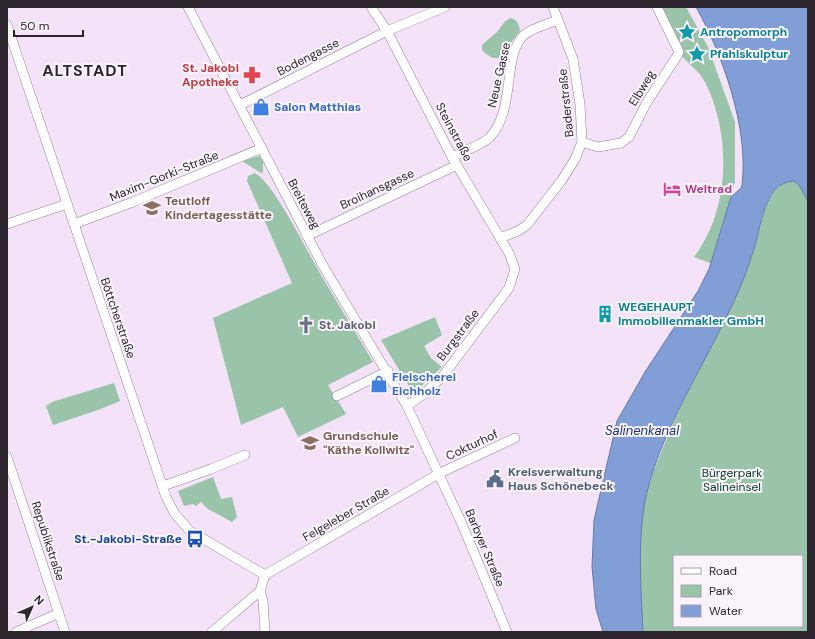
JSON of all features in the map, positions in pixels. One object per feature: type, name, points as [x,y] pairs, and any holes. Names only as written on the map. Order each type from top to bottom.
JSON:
[{"type":"street","name":"Breiteweg","points":[[188,7],[322,264],[388,371],[407,406]]},
{"type":"street","name":"Steinstraße","points":[[371,7],[387,31],[452,157],[509,253],[515,269]]},
{"type":"street","name":"Bodengasse","points":[[240,105],[387,31],[445,7]]},
{"type":"street","name":"Baderstraße","points":[[500,238],[518,231],[527,225],[562,180],[575,159],[582,142],[580,104],[573,60],[553,7]]},
{"type":"street","name":"Elbweg","points":[[582,142],[598,148],[621,143],[629,137],[647,102],[679,52],[658,7]]},
{"type":"street","name":"Neue Gasse","points":[[452,157],[490,138],[507,103],[515,49],[519,41],[526,34],[558,20]]},
{"type":"street","name":"Böttcherstraße","points":[[7,25],[162,486],[175,514],[190,531],[265,575]]},
{"type":"street","name":"Maxim-Gorki-Straße","points":[[74,224],[133,202],[262,148]]},
{"type":"street","name":"Broihansgasse","points":[[307,236],[457,165]]},
{"type":"street","points":[[7,224],[67,204]]},
{"type":"street","name":"Burgstraße","points":[[407,406],[425,393],[455,361],[509,288],[515,269]]},
{"type":"street","points":[[337,396],[388,371]]},
{"type":"street","name":"Barbyer Straße","points":[[407,406],[440,473],[507,632]]},
{"type":"street","name":"Cokturhof","points":[[440,473],[515,438]]},
{"type":"street","points":[[162,486],[211,469],[245,455]]},
{"type":"street","name":"Republikstraße","points":[[7,457],[65,632]]},
{"type":"street","name":"Felgeleber Straße","points":[[265,575],[440,473]]},
{"type":"street","points":[[212,632],[260,591],[265,575]]},
{"type":"street","points":[[260,591],[263,602],[265,632]]},
{"type":"street","points":[[16,632],[59,613]]},
{"type":"green space","points":[[657,7],[686,7],[708,47],[735,122],[735,181],[715,265],[694,257],[706,238],[715,218],[720,196],[723,173],[723,151],[720,128],[715,106],[704,80],[678,51]]},
{"type":"green space","points":[[511,18],[517,21],[520,31],[512,41],[503,57],[494,58],[489,56],[482,50],[482,45],[497,32],[508,19]]},
{"type":"green space","points":[[259,156],[263,161],[263,172],[261,173],[242,161]]},
{"type":"green space","points":[[255,173],[263,179],[281,204],[373,362],[328,385],[346,414],[298,437],[283,407],[241,425],[213,318],[292,283],[247,181],[248,176]]},
{"type":"green space","name":"Bürgerpark Salineinsel","points":[[788,181],[794,181],[799,184],[808,201],[808,632],[643,632],[640,547],[643,513],[648,488],[656,464],[679,410],[744,275],[753,252],[764,212],[773,194],[779,187]]},
{"type":"green space","points":[[435,317],[442,335],[424,346],[431,358],[442,367],[415,392],[412,391],[381,340]]},
{"type":"green space","points":[[114,383],[120,401],[53,425],[46,406],[52,402]]},
{"type":"green space","points":[[213,477],[221,499],[232,497],[237,517],[232,522],[208,509],[201,502],[196,506],[193,504],[184,506],[178,491]]},
{"type":"water","name":"Salinenkanal","points":[[696,7],[808,7],[808,201],[799,185],[794,181],[784,183],[776,189],[770,197],[765,208],[745,275],[720,330],[678,411],[654,467],[646,496],[641,529],[640,564],[643,632],[603,632],[596,609],[592,567],[594,520],[617,421],[645,372],[698,291],[709,269],[731,197],[741,188],[742,185],[742,140],[732,93],[716,47]]},
{"type":"place","name":"Antropomorph","points":[[687,32]]},
{"type":"place","name":"Pfahlskulptur","points":[[697,54]]},
{"type":"place","name":"St. Jakobi Apotheke","points":[[252,75]]},
{"type":"place","name":"Salon Matthias","points":[[261,107]]},
{"type":"place","name":"Weltrad","points":[[672,189]]},
{"type":"place","name":"Teutloff Kindertagesstätte","points":[[152,208]]},
{"type":"place","name":"WEGEHAUPT Immobilienmakler GmbH","points":[[605,314]]},
{"type":"place","name":"St. Jakobi","points":[[306,325]]},
{"type":"place","name":"Fleischerei Eichholz","points":[[379,384]]},
{"type":"place","name":"Grundschule \"Käthe Kollwitz\"","points":[[310,443]]},
{"type":"place","name":"Kreisverwaltung Haus Schönebeck","points":[[495,479]]},
{"type":"place","name":"St.-Jakobi-Straße","points":[[195,539]]},
{"type":"district","name":"ALTSTADT","points":[[85,70]]}]
